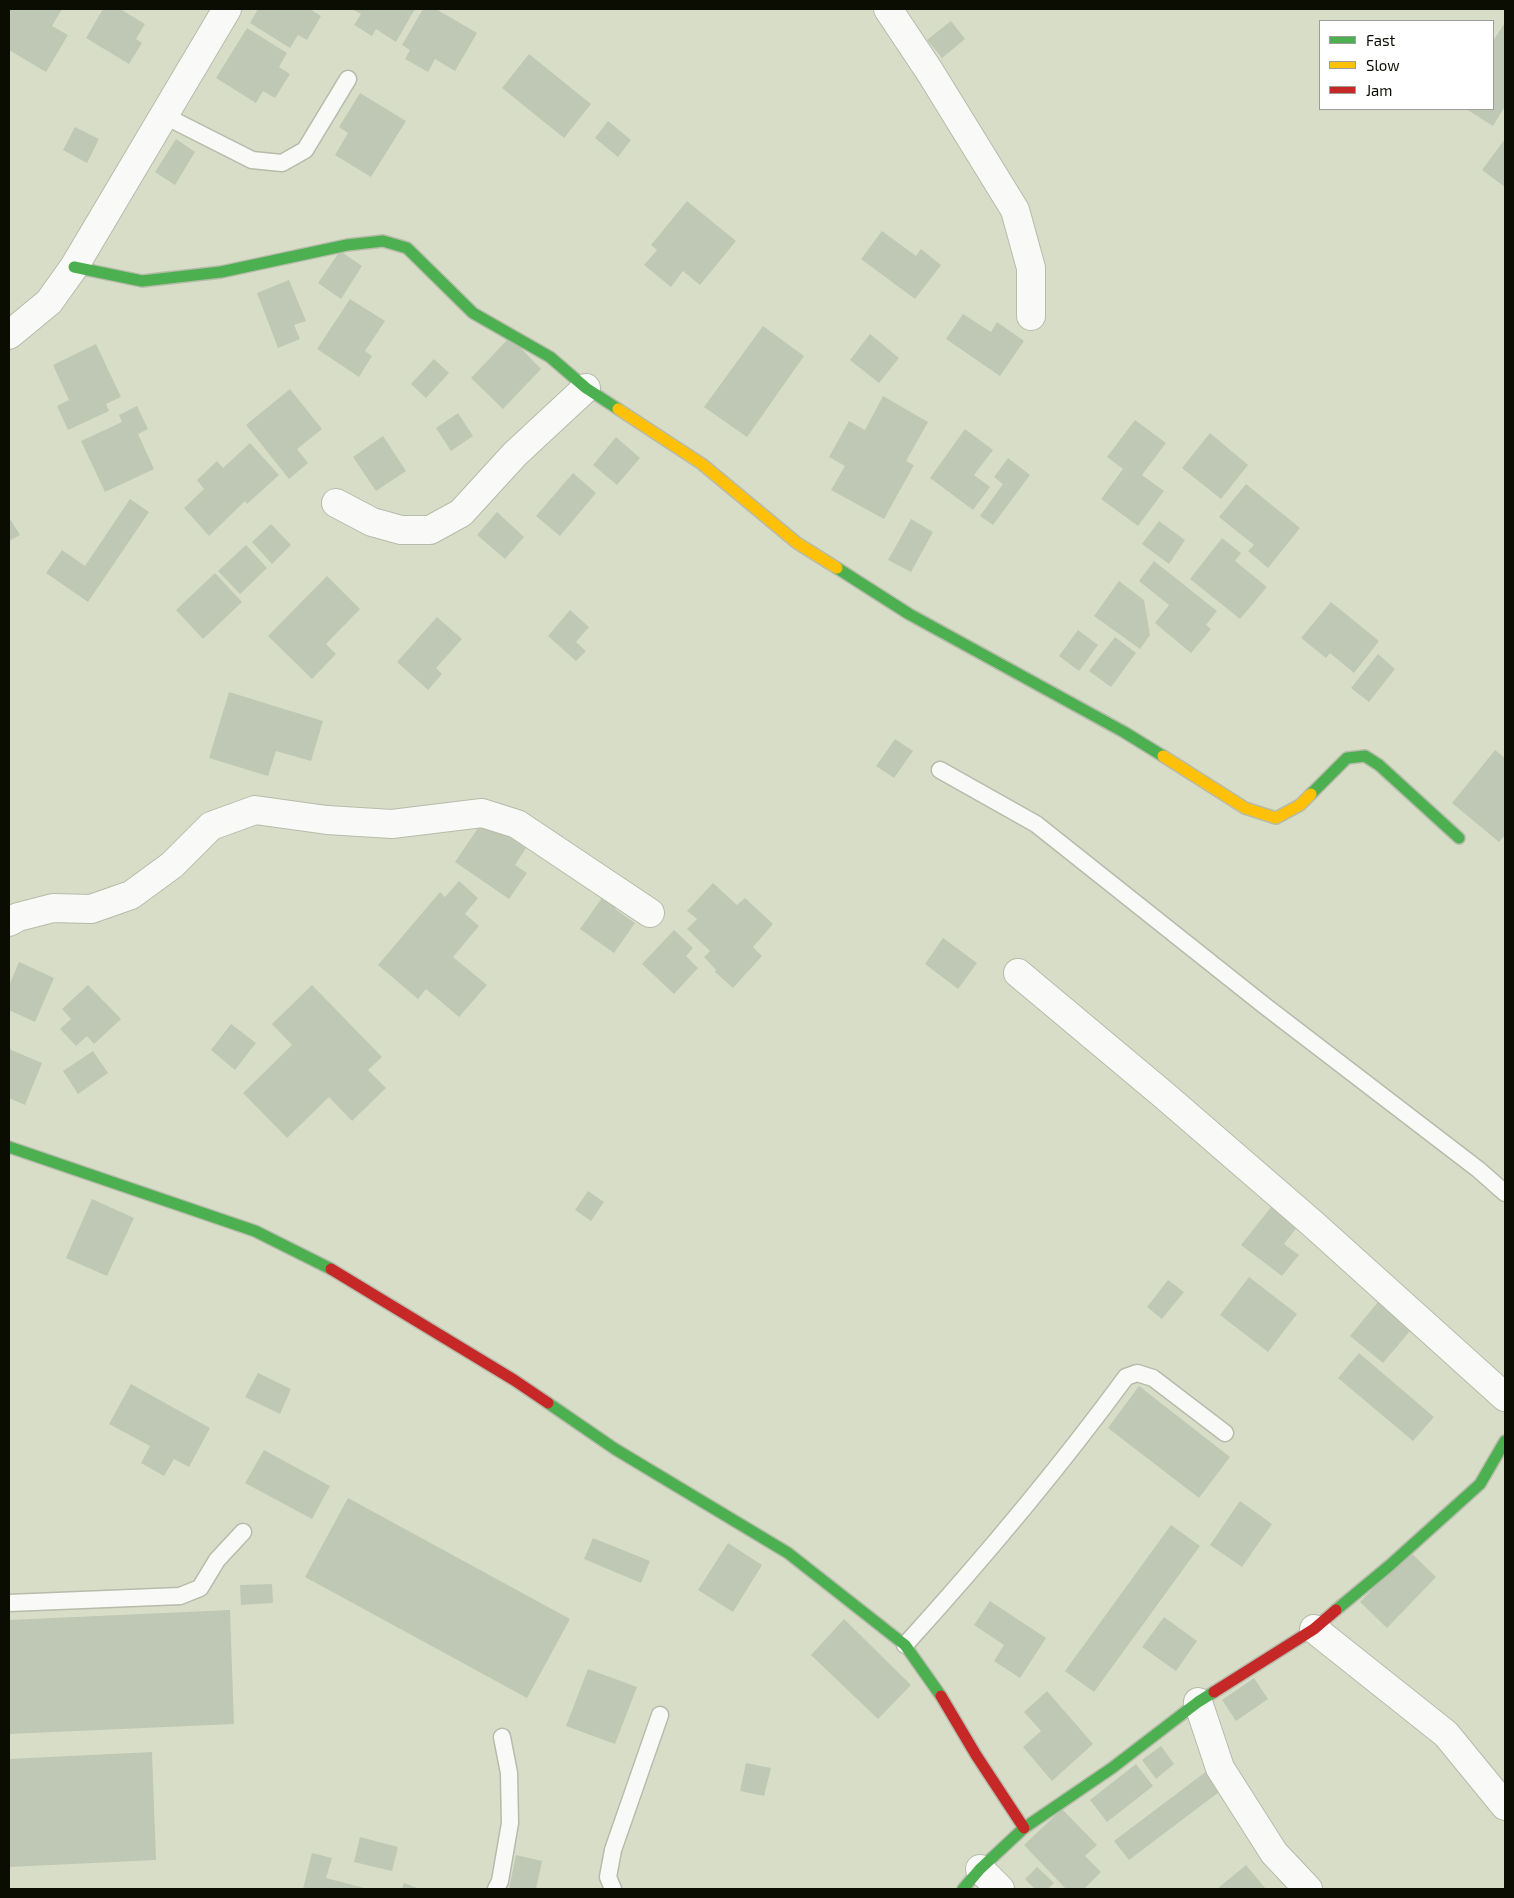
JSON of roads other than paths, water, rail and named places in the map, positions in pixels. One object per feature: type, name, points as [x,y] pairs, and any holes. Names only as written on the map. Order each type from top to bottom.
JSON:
[{"type":"street","points":[[9,335],[48,302],[74,267],[226,9]]},
{"type":"street","points":[[888,9],[930,72],[1015,210],[1031,268],[1031,316]]},
{"type":"street","points":[[74,267],[142,281],[221,272],[347,244],[383,241],[407,248],[473,313],[550,357],[586,388],[702,464],[797,543],[893,604],[1124,732],[1245,808],[1276,818],[1300,805],[1347,758],[1365,756],[1379,765],[1459,838]]},
{"type":"street","points":[[336,503],[372,522],[401,530],[430,530],[461,514],[516,454],[586,388]]},
{"type":"street","points":[[9,922],[18,917],[53,908],[91,909],[132,895],[172,865],[211,826],[255,810],[327,820],[392,824],[482,813],[517,824],[650,913]]},
{"type":"street","points":[[1018,973],[1166,1096],[1298,1211],[1505,1397]]},
{"type":"street","points":[[9,1147],[255,1231],[346,1277],[514,1380],[615,1449],[788,1553],[905,1644],[935,1686],[976,1755],[1024,1828]]},
{"type":"street","points":[[1000,1889],[972,1879],[1024,1828],[1112,1768],[1198,1702],[1314,1629],[1389,1566],[1480,1484],[1505,1441]]},
{"type":"street","points":[[1314,1629],[1446,1734],[1505,1806]]},
{"type":"street","points":[[1198,1702],[1220,1768],[1274,1853],[1308,1889]]},
{"type":"lane","points":[[163,115],[252,160],[282,163],[305,150],[348,79]]},
{"type":"lane","points":[[940,770],[1036,824],[1265,1006],[1479,1170],[1505,1193]]},
{"type":"lane","points":[[905,1644],[971,1573],[1082,1437],[1126,1377],[1137,1373],[1152,1378],[1225,1433]]},
{"type":"lane","points":[[9,1603],[180,1596],[200,1588],[217,1560],[243,1532]]},
{"type":"lane","points":[[613,1889],[608,1877],[613,1850],[660,1715]]},
{"type":"lane","points":[[496,1889],[500,1881],[510,1822],[509,1773],[502,1737]]}]
